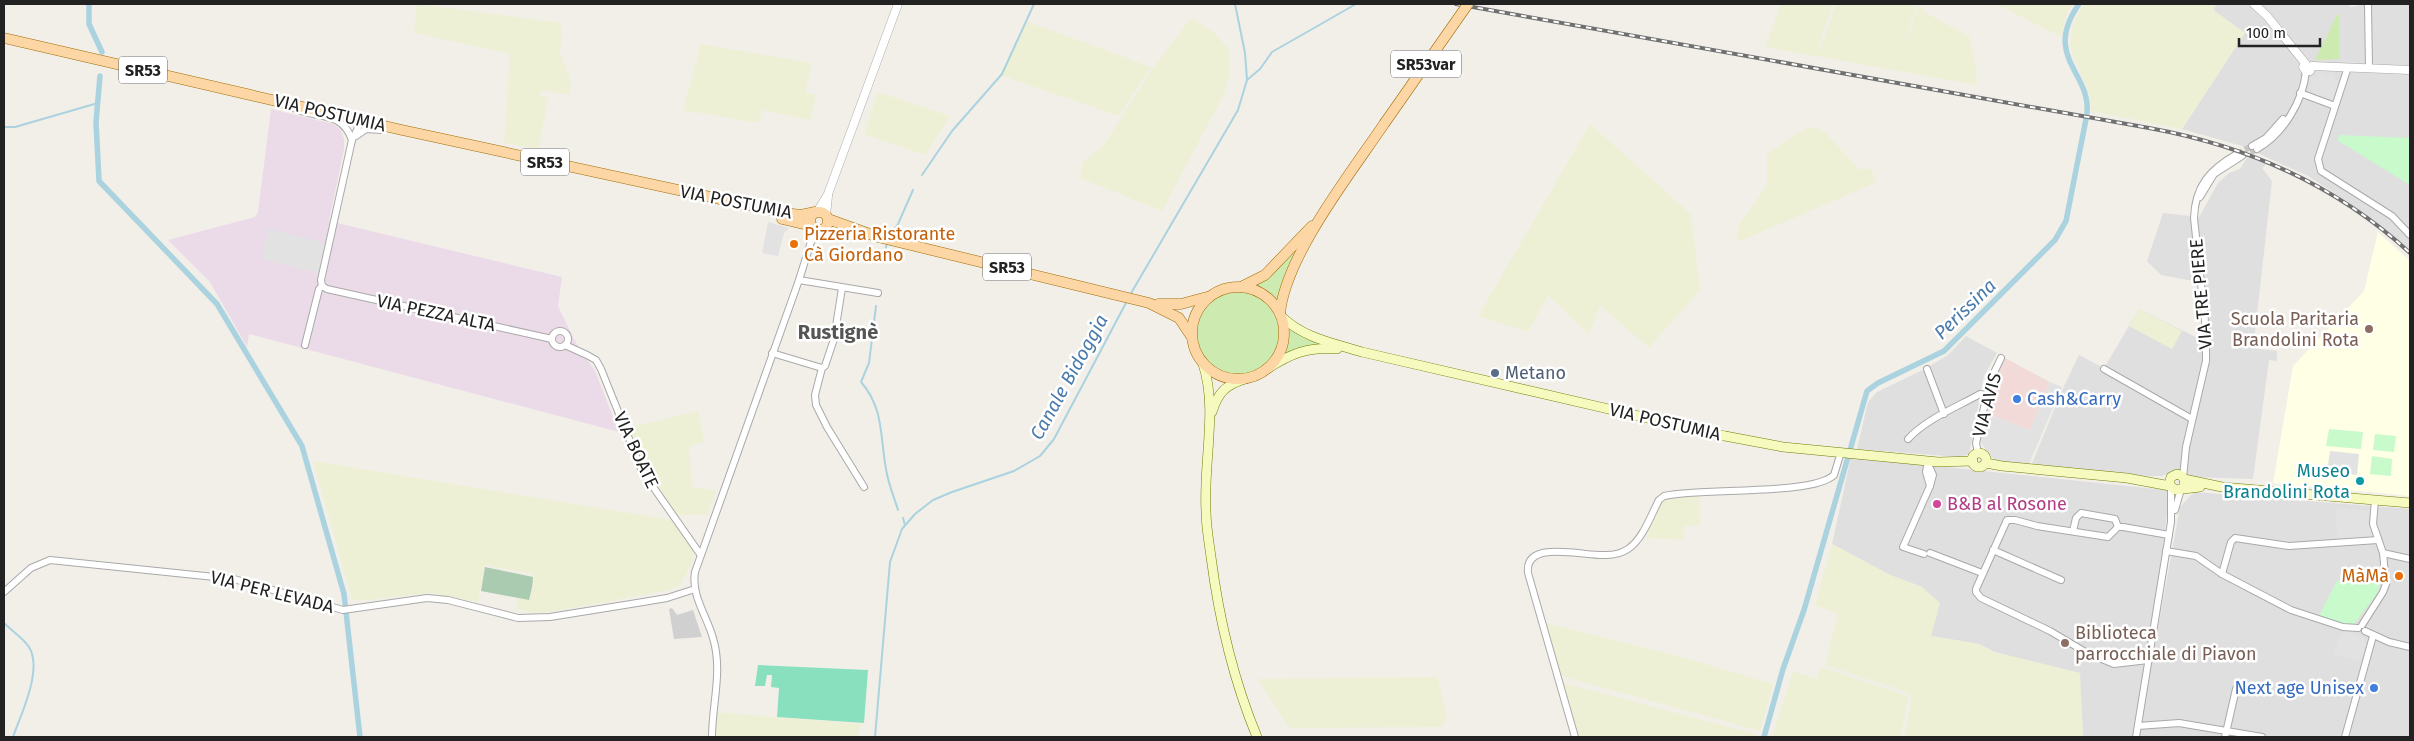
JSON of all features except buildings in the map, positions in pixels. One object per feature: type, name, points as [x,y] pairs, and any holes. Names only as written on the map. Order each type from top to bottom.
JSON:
[{"type":"main road","name":"SR53var","points":[[1281,315],[1282,295],[1321,216],[1468,4]]},
{"type":"main road","name":"VIA POSTUMIA","points":[[4,38],[657,187],[820,221],[885,239],[1128,296],[1149,303],[1179,318],[1191,336]]},
{"type":"main road","name":"SR53var","points":[[1242,286],[1259,280],[1265,275],[1321,216]]},
{"type":"main road","name":"SR53","points":[[1208,296],[1228,287],[1242,286]]},
{"type":"main road","points":[[1209,422],[1218,395],[1228,385],[1267,369],[1277,358],[1282,346],[1284,332],[1281,315],[1270,299],[1262,293],[1242,286]]},
{"type":"main road","name":"VIA POSTUMIA","points":[[1149,303],[1182,304],[1208,296]]},
{"type":"main road","points":[[1191,336],[1193,320],[1198,308],[1208,296]]},
{"type":"main road","name":"VIA POSTUMIA","points":[[1281,315],[1293,328],[1306,335],[1362,352],[1725,436],[1782,447],[1856,453],[1928,463],[1973,461]]},
{"type":"main road","name":"SR53","points":[[1191,336],[1194,348],[1203,364]]},
{"type":"main road","name":"VIA POSTUMIA","points":[[1267,369],[1290,354],[1304,350],[1327,348],[1362,352]]},
{"type":"main road","points":[[1203,364],[1220,376],[1245,379]]},
{"type":"main road","points":[[1203,364],[1209,387],[1209,422],[1205,463],[1206,512],[1218,608],[1232,666],[1258,737]]},
{"type":"main road","points":[[1986,463],[1985,456],[1978,453],[1974,455],[1973,461],[1977,466],[1986,463],[2127,478],[2410,503]]},
{"type":"street","points":[[712,737],[717,655],[713,637],[695,589],[694,580],[700,554],[820,221],[828,194],[898,4]]},
{"type":"street","points":[[2254,4],[2267,16],[2307,67]]},
{"type":"street","points":[[2368,4],[2369,68]]},
{"type":"street","points":[[2307,67],[2410,70]]},
{"type":"street","points":[[2254,147],[2270,141],[2282,129],[2298,96],[2307,67]]},
{"type":"street","points":[[2348,68],[2318,159],[2321,171],[2392,216],[2410,235]]},
{"type":"street","points":[[2298,96],[2335,106]]},
{"type":"street","points":[[282,102],[297,111],[342,122],[348,129],[352,140]]},
{"type":"street","points":[[305,345],[319,289],[322,286],[321,280],[352,140],[358,128],[356,119]]},
{"type":"street","points":[[352,140],[360,131],[372,128],[414,137],[432,136]]},
{"type":"street","name":"VIA TRE PIERE","points":[[2136,737],[2178,482],[2206,361],[2207,347],[2195,228],[2198,204],[2206,184],[2219,170],[2239,155]]},
{"type":"street","points":[[799,280],[878,293]]},
{"type":"street","name":"VIA PEZZA ALTA","points":[[322,286],[327,289],[552,339]]},
{"type":"street","points":[[842,288],[834,339],[825,366],[822,368],[815,395],[816,405],[826,427],[864,487]]},
{"type":"street","points":[[555,332],[563,332],[568,338],[566,344],[555,346],[552,339],[555,332]]},
{"type":"street","name":"VIA BOATE","points":[[566,344],[574,350],[596,360],[642,471],[700,554]]},
{"type":"street","points":[[772,353],[822,368]]},
{"type":"street","name":"VIA AVIS","points":[[1978,453],[1976,443],[1986,396],[1990,380],[2001,358]]},
{"type":"street","points":[[1927,369],[1944,414]]},
{"type":"street","points":[[2104,369],[2192,418]]},
{"type":"street","points":[[1908,439],[1916,430],[1980,394],[1986,396]]},
{"type":"street","points":[[1575,737],[1528,573],[1527,564],[1530,560],[1544,552],[1554,551],[1582,555],[1617,554],[1634,544],[1659,500],[1664,496],[1799,486],[1821,482],[1829,480],[1834,474],[1841,452]]},
{"type":"street","points":[[1928,463],[1933,475],[1930,486],[1903,548],[1927,554],[1982,573]]},
{"type":"street","points":[[2362,628],[2385,588],[2386,565],[2373,524],[2375,500]]},
{"type":"street","points":[[2073,531],[2076,518],[2084,513],[2115,518],[2118,527]]},
{"type":"street","points":[[2118,527],[2108,537],[2011,519],[2004,522],[1976,589],[1981,598],[2050,631],[2087,653],[2114,664],[2148,660]]},
{"type":"street","points":[[2118,527],[2169,535]]},
{"type":"street","points":[[2222,574],[2231,542],[2235,538],[2289,546],[2378,540]]},
{"type":"street","points":[[1993,550],[2061,580]]},
{"type":"street","points":[[2166,551],[2196,556],[2222,574],[2291,610],[2343,627],[2362,628],[2373,636],[2410,647]]},
{"type":"street","points":[[2383,553],[2410,559]]},
{"type":"street","name":"VIA PER LEVADA","points":[[4,592],[31,568],[50,560],[234,579],[347,609],[427,598],[448,600],[518,618],[550,617],[667,598],[695,589]]},
{"type":"street","points":[[2345,737],[2373,636]]},
{"type":"street","points":[[2226,734],[2236,689]]},
{"type":"street","points":[[2138,726],[2179,723],[2226,734],[2262,737]]},
{"type":"shaded area","points":[[417,4],[561,23],[562,42],[559,51],[570,77],[570,95],[541,90],[540,96],[548,97],[539,149],[504,143],[510,54],[414,33]]},
{"type":"shaded area","points":[[1781,4],[1833,4],[1818,48],[1820,49],[1836,4],[1917,4],[1897,63],[1919,5],[1926,13],[1969,36],[1976,67],[1977,85],[1765,47]]},
{"type":"shaded area","points":[[1996,4],[2072,4],[2067,12],[2061,37]]},
{"type":"shaded area","points":[[2083,4],[2217,4],[2213,10],[2245,33],[2182,129],[2091,111],[2090,96],[2070,48],[2072,27]]},
{"type":"shaded area","points":[[2217,4],[2347,4],[2351,7],[2365,4],[2410,4],[2410,251],[2354,206],[2308,176],[2242,146],[2182,129],[2245,33],[2213,10]]},
{"type":"shaded area","points":[[1191,18],[1211,30],[1228,48],[1230,59],[1229,78],[1224,94],[1162,211],[1080,178],[1083,162],[1105,144],[1150,72]]},
{"type":"shaded area","points":[[1026,21],[1151,67],[1119,116],[1000,75]]},
{"type":"shaded area","points":[[701,44],[812,63],[805,93],[816,95],[810,120],[763,110],[758,123],[683,110]]},
{"type":"shaded area","points":[[2317,73],[2323,73],[2324,76],[2334,74],[2334,79],[2339,80],[2333,99],[2316,95],[2309,88],[2313,76],[2317,78]]},
{"type":"shaded area","points":[[878,92],[950,116],[925,155],[864,134]]},
{"type":"shaded area","points":[[271,109],[333,124],[341,130],[344,139],[344,149],[329,221],[562,277],[558,306],[575,341],[595,371],[619,432],[249,334],[247,347],[210,282],[168,240],[255,217],[258,212]]},
{"type":"shaded area","points":[[1590,124],[1691,214],[1700,290],[1649,348],[1600,305],[1589,335],[1548,295],[1528,332],[1478,316]]},
{"type":"shaded area","points":[[1810,127],[1825,132],[1859,169],[1871,169],[1877,182],[1738,242],[1736,235],[1739,225],[1767,185],[1767,154]]},
{"type":"shaded area","points":[[2248,156],[2266,164],[2262,168],[2272,181],[2254,341],[2259,349],[2277,351],[2277,361],[2269,360],[2253,479],[2192,477],[2178,470],[2162,476],[2149,476],[2031,466],[2060,395],[2079,355],[2104,368],[2139,309],[2210,344],[2204,283],[2161,275],[2147,261],[2163,213],[2199,217],[2218,183],[2229,173],[2240,169]]},
{"type":"shaded area","points":[[768,222],[789,228],[784,233],[778,256],[762,253]]},
{"type":"shaded area","points":[[268,229],[325,243],[318,273],[261,259]]},
{"type":"shaded area","name":"Scuola Paritaria Brandolini Rota","points":[[2378,232],[2410,261],[2410,496],[2273,483],[2293,366],[2364,291]]},
{"type":"shaded area","points":[[2139,309],[2182,331],[2172,349],[2129,326]]},
{"type":"shaded area","points":[[1966,336],[1997,353],[1984,376],[1969,454],[1959,457],[1857,449],[1868,402],[1877,392],[1925,369],[1948,355]]},
{"type":"shaded area","name":"Cash&Carry","points":[[2005,358],[2050,382],[2030,430],[1986,413],[1992,381]]},
{"type":"shaded area","points":[[2050,382],[2062,387],[2029,464],[1997,461],[1991,457],[1980,441],[1986,413],[2030,430]]},
{"type":"shaded area","points":[[698,411],[704,442],[689,446],[692,487],[716,491],[707,515],[674,515],[640,463],[627,428]]},
{"type":"shaded area","points":[[2330,451],[2359,454],[2357,475],[2327,472]]},
{"type":"shaded area","points":[[1851,457],[2166,490],[2169,499],[2158,586],[2132,737],[2083,737],[2079,673],[1994,652],[1979,644],[1930,636],[1922,587],[1890,575],[1832,544]]},
{"type":"shaded area","points":[[313,461],[672,520],[692,547],[694,555],[691,565],[680,585],[669,590],[551,612],[534,613],[516,609],[518,597],[531,594],[533,574],[485,565],[478,602],[430,593],[357,601],[352,599]]},
{"type":"shaded area","points":[[2194,492],[2410,509],[2410,737],[2138,737],[2180,507]]},
{"type":"shaded area","points":[[1700,496],[1700,526],[1684,526],[1684,539],[1647,538],[1648,530],[1661,501],[1671,497]]},
{"type":"shaded area","points":[[2336,508],[2372,511],[2375,537],[2337,538]]},
{"type":"shaded area","points":[[1832,544],[1890,575],[1922,587],[1940,603],[1931,636],[1979,644],[1994,652],[2080,673],[2083,737],[1904,737],[1911,702],[1909,693],[1825,665],[1838,614],[1815,605]]},
{"type":"shaded area","points":[[485,567],[533,577],[529,600],[481,591]]},
{"type":"shaded area","points":[[672,608],[677,615],[693,610],[702,637],[674,639],[669,609]]},
{"type":"shaded area","points":[[1546,623],[1685,658],[1773,684],[1760,731],[1561,676]]},
{"type":"shaded area","points":[[2343,630],[2363,638],[2366,644],[2361,662],[2332,654]]},
{"type":"shaded area","points":[[1821,667],[1908,696],[1901,737],[1772,737],[1793,671],[1817,679]]},
{"type":"shaded area","points":[[1437,677],[1447,714],[1443,727],[1289,728],[1258,679]]},
{"type":"shaded area","points":[[1563,683],[1756,734],[1756,737],[1579,737]]},
{"type":"shaded area","points":[[714,712],[862,724],[856,737],[713,737]]},
{"type":"green space","points":[[2339,14],[2339,59],[2315,60],[2337,15]]},
{"type":"green space","points":[[2340,135],[2410,138],[2410,185],[2337,140]]},
{"type":"green space","points":[[1310,231],[1278,302],[1266,289],[1255,285]]},
{"type":"green space","points":[[1238,291],[1261,298],[1273,310],[1280,333],[1273,356],[1261,368],[1238,375],[1215,368],[1203,356],[1196,333],[1203,310],[1215,298]]},
{"type":"green space","points":[[1288,325],[1337,346],[1284,355],[1288,341]]},
{"type":"green space","points":[[2329,429],[2363,432],[2361,449],[2326,446]]},
{"type":"green space","points":[[2375,434],[2396,436],[2394,452],[2373,450]]},
{"type":"green space","points":[[2372,456],[2392,459],[2391,476],[2370,474]]},
{"type":"green space","points":[[2382,573],[2378,592],[2354,624],[2345,624],[2319,616],[2337,581]]},
{"type":"green space","points":[[758,665],[868,670],[864,723],[777,717],[779,688],[771,687],[772,675],[767,675],[765,686],[755,686]]},
{"type":"waterway","points":[[89,4],[89,24],[102,52]]},
{"type":"waterway","points":[[922,175],[952,131],[1002,74],[1034,4]]},
{"type":"waterway","name":"Canale Bidoggia","points":[[1130,295],[1238,110],[1247,80],[1245,53],[1235,4]]},
{"type":"waterway","points":[[1247,80],[1260,69],[1272,52],[1356,4]]},
{"type":"waterway","name":"Perissina","points":[[2079,4],[2069,22],[2065,38],[2066,51],[2086,99],[2087,113]]},
{"type":"waterway","points":[[100,76],[96,122],[99,181],[217,304],[302,446],[344,594],[360,737]]},
{"type":"waterway","points":[[4,127],[15,127],[98,103]]},
{"type":"waterway","name":"Perissina","points":[[1764,737],[1783,669],[1804,610],[1867,391],[1878,383],[1944,351],[2055,240],[2066,221],[2086,119]]},
{"type":"waterway","points":[[889,236],[898,224],[913,190]]},
{"type":"waterway","points":[[885,251],[887,243]]},
{"type":"waterway","name":"Canale Bidoggia","points":[[875,737],[890,562],[902,529],[915,514],[933,500],[1014,471],[1040,456],[1054,439],[1127,301]]},
{"type":"waterway","points":[[876,306],[869,363],[861,382],[874,402],[880,423],[887,474],[898,510]]},
{"type":"waterway","name":"Canale Bidoggia","points":[[903,518],[905,525]]},
{"type":"waterway","points":[[4,623],[29,647],[33,657],[34,668],[29,692],[13,737]]},
{"type":"tunnel","points":[[2237,154],[2252,146]]},
{"type":"tunnel","points":[[2242,156],[2257,149]]},
{"type":"railway","points":[[1456,4],[2186,136],[2256,158],[2321,188],[2352,207],[2410,253]]},
{"type":"place","name":"Pizzeria Ristorante Cà Giordano","points":[[794,244]]},
{"type":"place","name":"Scuola Paritaria Brandolini Rota","points":[[2369,329]]},
{"type":"place","name":"Metano","points":[[1495,373]]},
{"type":"place","name":"Cash&Carry","points":[[2017,399]]},
{"type":"place","name":"Museo Brandolini Rota","points":[[2360,481]]},
{"type":"place","name":"B&B al Rosone","points":[[1937,504]]},
{"type":"place","name":"MàMà","points":[[2399,576]]},
{"type":"place","name":"Biblioteca parrocchiale di Piavon","points":[[2065,643]]},
{"type":"place","name":"Next age Unisex","points":[[2374,688]]},
{"type":"district","name":"Rustignè","points":[[838,332]]}]
